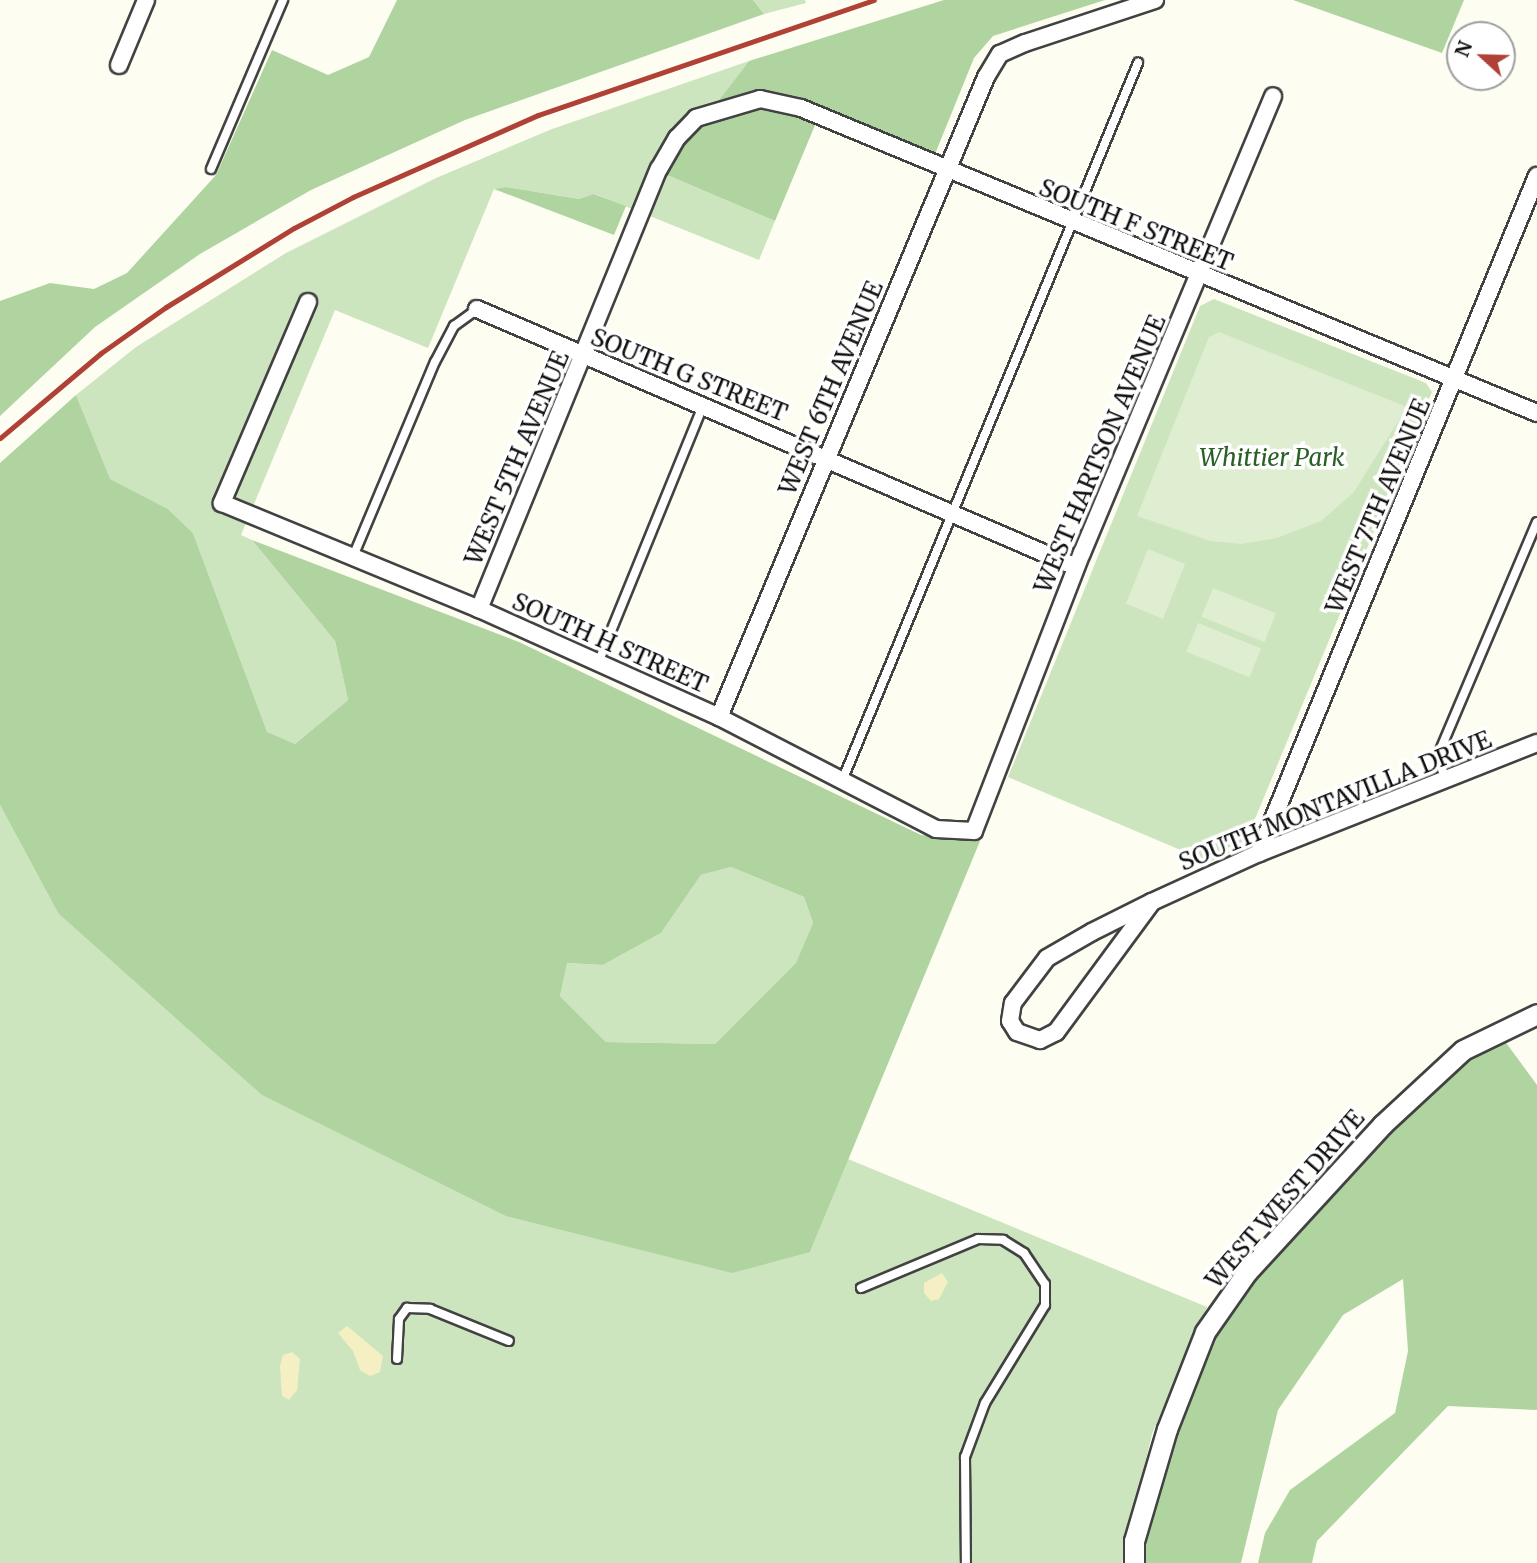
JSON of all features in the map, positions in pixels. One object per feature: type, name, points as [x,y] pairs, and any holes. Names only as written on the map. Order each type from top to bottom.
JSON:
[{"type":"street","points":[[119,65],[146,0]]},
{"type":"street","name":"WEST 6TH AVENUE","points":[[719,717],[986,77],[1000,54],[1025,43],[1155,0]]},
{"type":"street","name":"WEST HARTSON AVENUE","points":[[974,831],[1076,567],[1273,96]]},
{"type":"street","name":"SOUTH F STREET","points":[[716,110],[760,99],[801,108],[946,172],[1537,413]]},
{"type":"street","name":"WEST 5TH AVENUE","points":[[479,608],[659,169],[677,138],[696,118],[716,110]]},
{"type":"street","name":"WEST 7TH AVENUE","points":[[1258,853],[1537,176]]},
{"type":"street","name":"SOUTH H STREET","points":[[308,302],[222,503],[352,559],[479,608],[719,717],[936,829],[974,831]]},
{"type":"street","name":"SOUTH G STREET","points":[[477,309],[584,357],[828,456],[1076,567]]},
{"type":"street","name":"SOUTH MONTAVILLA DRIVE","points":[[1152,902],[1056,1032],[1040,1040],[1017,1032],[1010,1021],[1013,1003],[1047,958],[1152,902],[1258,853],[1537,743]]},
{"type":"street","name":"WEST WEST DRIVE","points":[[1134,1563],[1134,1541],[1164,1441],[1200,1344],[1247,1272],[1382,1125],[1464,1050],[1537,1014]]},
{"type":"lane","points":[[211,169],[283,0]]},
{"type":"lane","points":[[842,781],[951,511],[1138,63]]},
{"type":"lane","points":[[352,559],[435,362],[454,326],[477,309]]},
{"type":"lane","points":[[598,663],[703,405]]},
{"type":"lane","points":[[1445,779],[1438,755],[1537,522]]},
{"type":"lane","points":[[861,1288],[978,1239],[1003,1240],[1024,1253],[1045,1284],[1045,1305],[985,1403],[965,1457],[966,1563]]},
{"type":"lane","points":[[397,1360],[399,1319],[407,1308],[430,1309],[509,1341]]},
{"type":"green space","points":[[397,0],[753,0],[764,14],[465,120],[311,190],[200,254],[95,327],[0,416],[0,301],[50,283],[94,289],[127,273],[216,175],[272,50],[328,75],[369,57]]},
{"type":"green space","points":[[753,0],[805,0],[806,3],[764,14]]},
{"type":"green space","points":[[944,0],[1105,0],[993,36],[974,58],[935,154],[823,106],[775,221],[667,175],[682,148],[749,61]]},
{"type":"green space","points":[[1293,0],[1464,0],[1455,21],[1446,21],[1446,43],[1442,53]]},
{"type":"green space","points":[[749,61],[682,148],[667,175],[775,221],[759,260],[595,194],[579,199],[506,187],[494,189],[428,348],[335,310],[241,535],[252,540],[335,641],[348,700],[295,744],[267,733],[193,533],[168,509],[109,479],[76,395],[136,347],[286,253],[436,178],[552,129]]},
{"type":"green space","points":[[506,187],[579,199],[594,194],[626,206],[614,235],[494,189]]},
{"type":"green space","name":"Whittier Park","points":[[1214,299],[1426,383],[1432,392],[1245,843],[1240,849],[1209,862],[1008,777],[1200,306]]},
{"type":"green space","points":[[1219,332],[1407,407],[1354,492],[1321,521],[1277,538],[1241,544],[1210,541],[1137,516],[1209,337]]},
{"type":"green space","points":[[76,395],[110,479],[168,509],[193,533],[267,732],[295,744],[348,700],[335,641],[252,540],[519,642],[921,835],[980,841],[810,1252],[732,1273],[506,1216],[262,1095],[58,913],[0,805],[0,463]],"holes":[[[731,867],[804,897],[813,923],[796,963],[715,1044],[606,1042],[560,996],[567,963],[603,965],[661,933],[701,875]]]},
{"type":"green space","points":[[1148,549],[1185,564],[1163,619],[1126,604]]},
{"type":"green space","points":[[1213,588],[1276,613],[1264,642],[1201,617]]},
{"type":"green space","points":[[1198,623],[1261,648],[1249,677],[1186,652]]},
{"type":"green space","points":[[0,805],[58,913],[810,1252],[848,1159],[1207,1307],[1152,1434],[1122,1563],[0,1563]]},
{"type":"green space","points":[[731,867],[804,897],[813,923],[797,963],[715,1044],[606,1042],[560,996],[566,963],[603,965],[661,933],[701,875]]},
{"type":"green space","points":[[1504,1040],[1537,1085],[1537,1410],[1448,1406],[1317,1541],[1312,1563],[1258,1563],[1265,1533],[1290,1490],[1395,1413],[1408,1351],[1403,1279],[1343,1315],[1278,1410],[1241,1563],[1139,1563],[1189,1392],[1233,1303],[1413,1110],[1467,1061]]},
{"type":"sand","points":[[942,1273],[948,1282],[939,1299],[931,1301],[924,1293],[924,1283]]},
{"type":"sand","points":[[347,1326],[383,1356],[380,1372],[370,1376],[360,1370],[353,1351],[338,1333]]},
{"type":"sand","points":[[292,1352],[300,1359],[297,1390],[289,1400],[282,1396],[280,1366],[283,1355]]},
{"type":"railway","points":[[0,438],[101,353],[166,307],[294,228],[353,197],[538,115],[874,0]]}]
